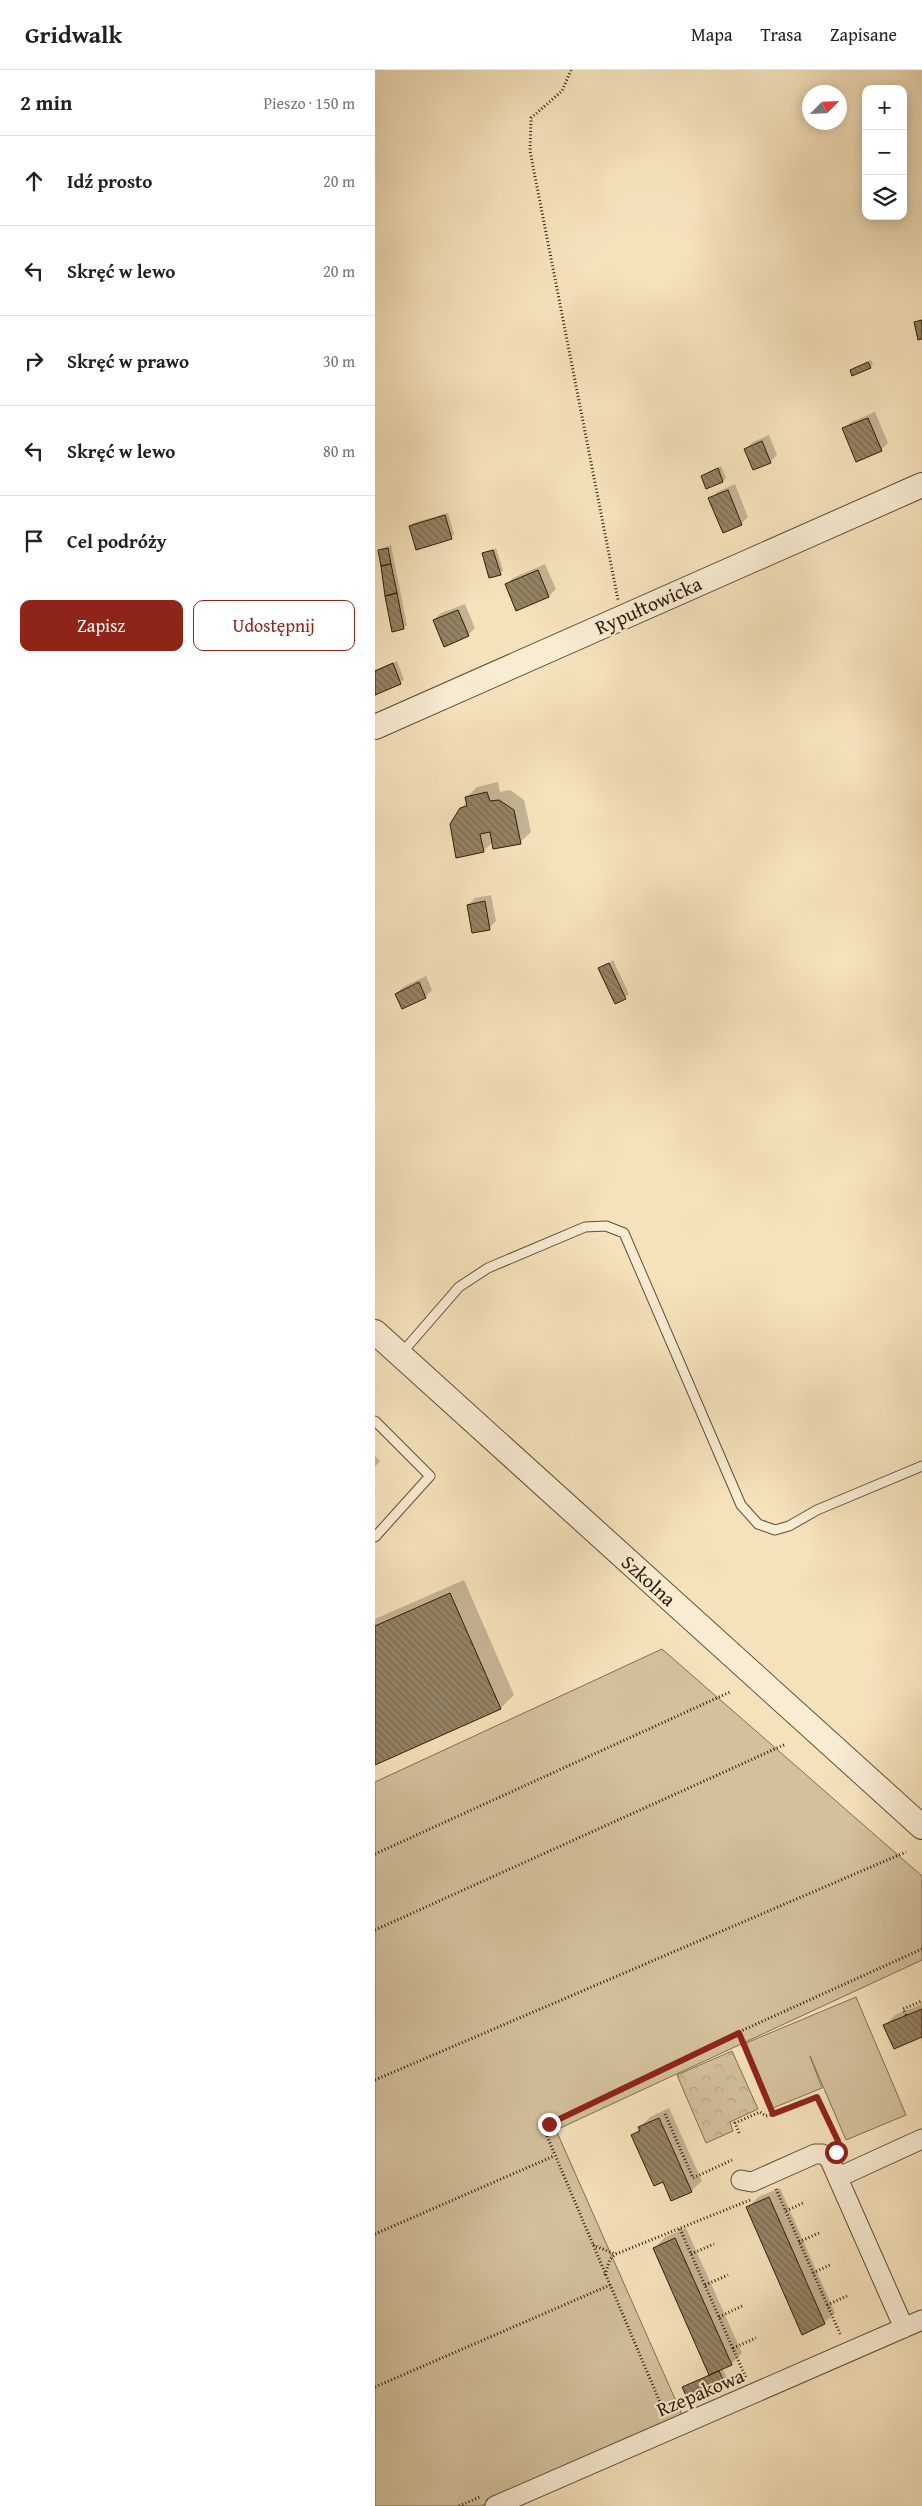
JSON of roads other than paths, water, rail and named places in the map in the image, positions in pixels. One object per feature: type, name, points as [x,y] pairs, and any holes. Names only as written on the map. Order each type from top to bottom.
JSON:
[{"type":"street","name":"Rypułtowicka","points":[[375,727],[922,485]]},
{"type":"street","name":"Szkolna","points":[[375,1332],[922,1828]]},
{"type":"street","points":[[839,2177],[922,2139]]},
{"type":"street","points":[[741,2180],[771,2185],[815,2154],[822,2154],[829,2158],[904,2328]]},
{"type":"street","name":"Rzepakowa","points":[[495,2506],[922,2320]]},
{"type":"lane","points":[[400,1355],[459,1287],[488,1268],[585,1227],[606,1226],[624,1232],[741,1505],[758,1524],[775,1530],[789,1526],[817,1510],[922,1466]]},
{"type":"lane","points":[[375,1421],[431,1476],[375,1537]]}]
